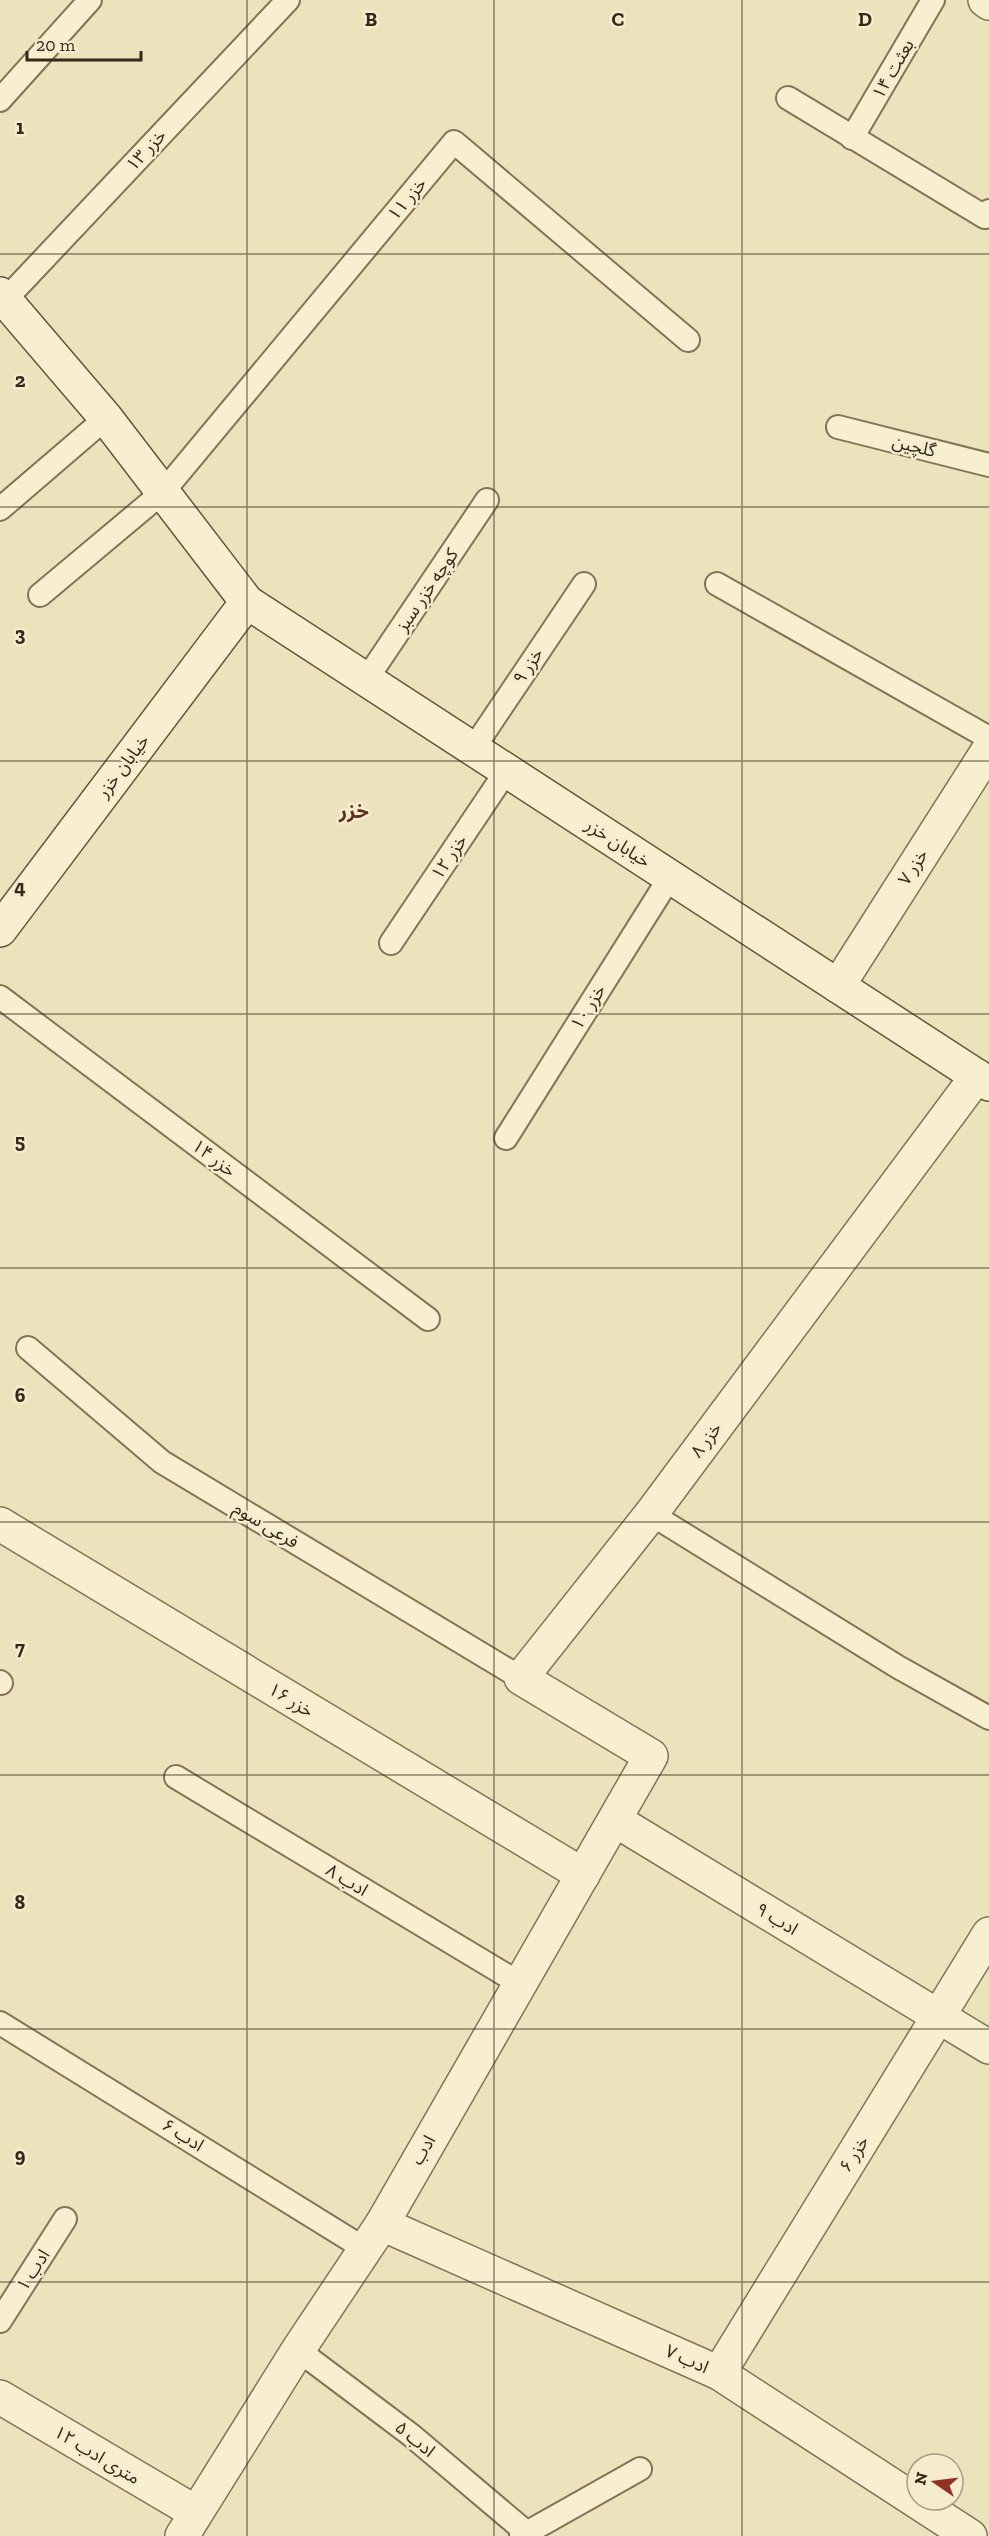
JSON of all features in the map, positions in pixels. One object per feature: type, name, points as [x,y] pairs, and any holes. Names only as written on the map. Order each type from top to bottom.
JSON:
[{"type":"street","points":[[985,0],[989,3]]},
{"type":"street","name":"خیابان خزر","points":[[2,297],[106,417],[247,602],[983,1080]]},
{"type":"street","name":"خیابان خزر","points":[[0,930],[247,602]]},
{"type":"street","name":"خزر ۷","points":[[838,986],[989,749]]},
{"type":"street","name":"خزر ۸","points":[[521,1678],[651,1514],[983,1080]]},
{"type":"street","name":"خزر ۱۶","points":[[0,1524],[583,1875]]},
{"type":"street","name":"ادب","points":[[188,2524],[298,2350],[374,2236],[651,1756],[521,1678]]},
{"type":"street","name":"ادب ۹","points":[[615,1820],[989,2047]]},
{"type":"street","name":"خزر ۶","points":[[719,2373],[989,1934]]},
{"type":"street","name":"ادب ۷","points":[[374,2236],[719,2373],[970,2536]]},
{"type":"street","name":"۱۲ متری ادب","points":[[0,2397],[188,2524]]},
{"type":"lane","points":[[0,100],[90,0]]},
{"type":"lane","name":"خزر ۱۳","points":[[2,297],[288,0]]},
{"type":"lane","name":"بعثت ۱۴","points":[[852,138],[933,0]]},
{"type":"lane","points":[[788,98],[852,138],[987,214]]},
{"type":"lane","name":"خزر ۱۱","points":[[163,492],[454,142],[688,340]]},
{"type":"lane","points":[[0,509],[106,417]]},
{"type":"lane","name":"گلچین","points":[[838,427],[989,465]]},
{"type":"lane","points":[[40,595],[163,492]]},
{"type":"lane","name":"کوچه خزر سبز","points":[[366,680],[487,500]]},
{"type":"lane","name":"خزر ۹","points":[[473,749],[584,584]]},
{"type":"lane","points":[[717,584],[989,738]]},
{"type":"lane","name":"خزر ۱۲","points":[[391,943],[507,771]]},
{"type":"lane","name":"خزر ۱۰","points":[[506,1138],[670,877]]},
{"type":"lane","name":"خزر ۱۴","points":[[0,997],[428,1319]]},
{"type":"lane","name":"فرعی سوم","points":[[28,1348],[162,1462],[521,1678]]},
{"type":"lane","points":[[651,1514],[898,1667],[989,1718]]},
{"type":"lane","name":"ادب ۸","points":[[176,1777],[519,1983]]},
{"type":"lane","name":"ادب ۶","points":[[0,2023],[374,2236]]},
{"type":"lane","name":"ادب ۱","points":[[0,2321],[65,2219]]},
{"type":"lane","name":"ادب ۵","points":[[298,2350],[411,2435],[524,2534]]},
{"type":"lane","points":[[524,2534],[640,2469]]},
{"type":"district","name":"خزر","points":[[354,811]]}]
